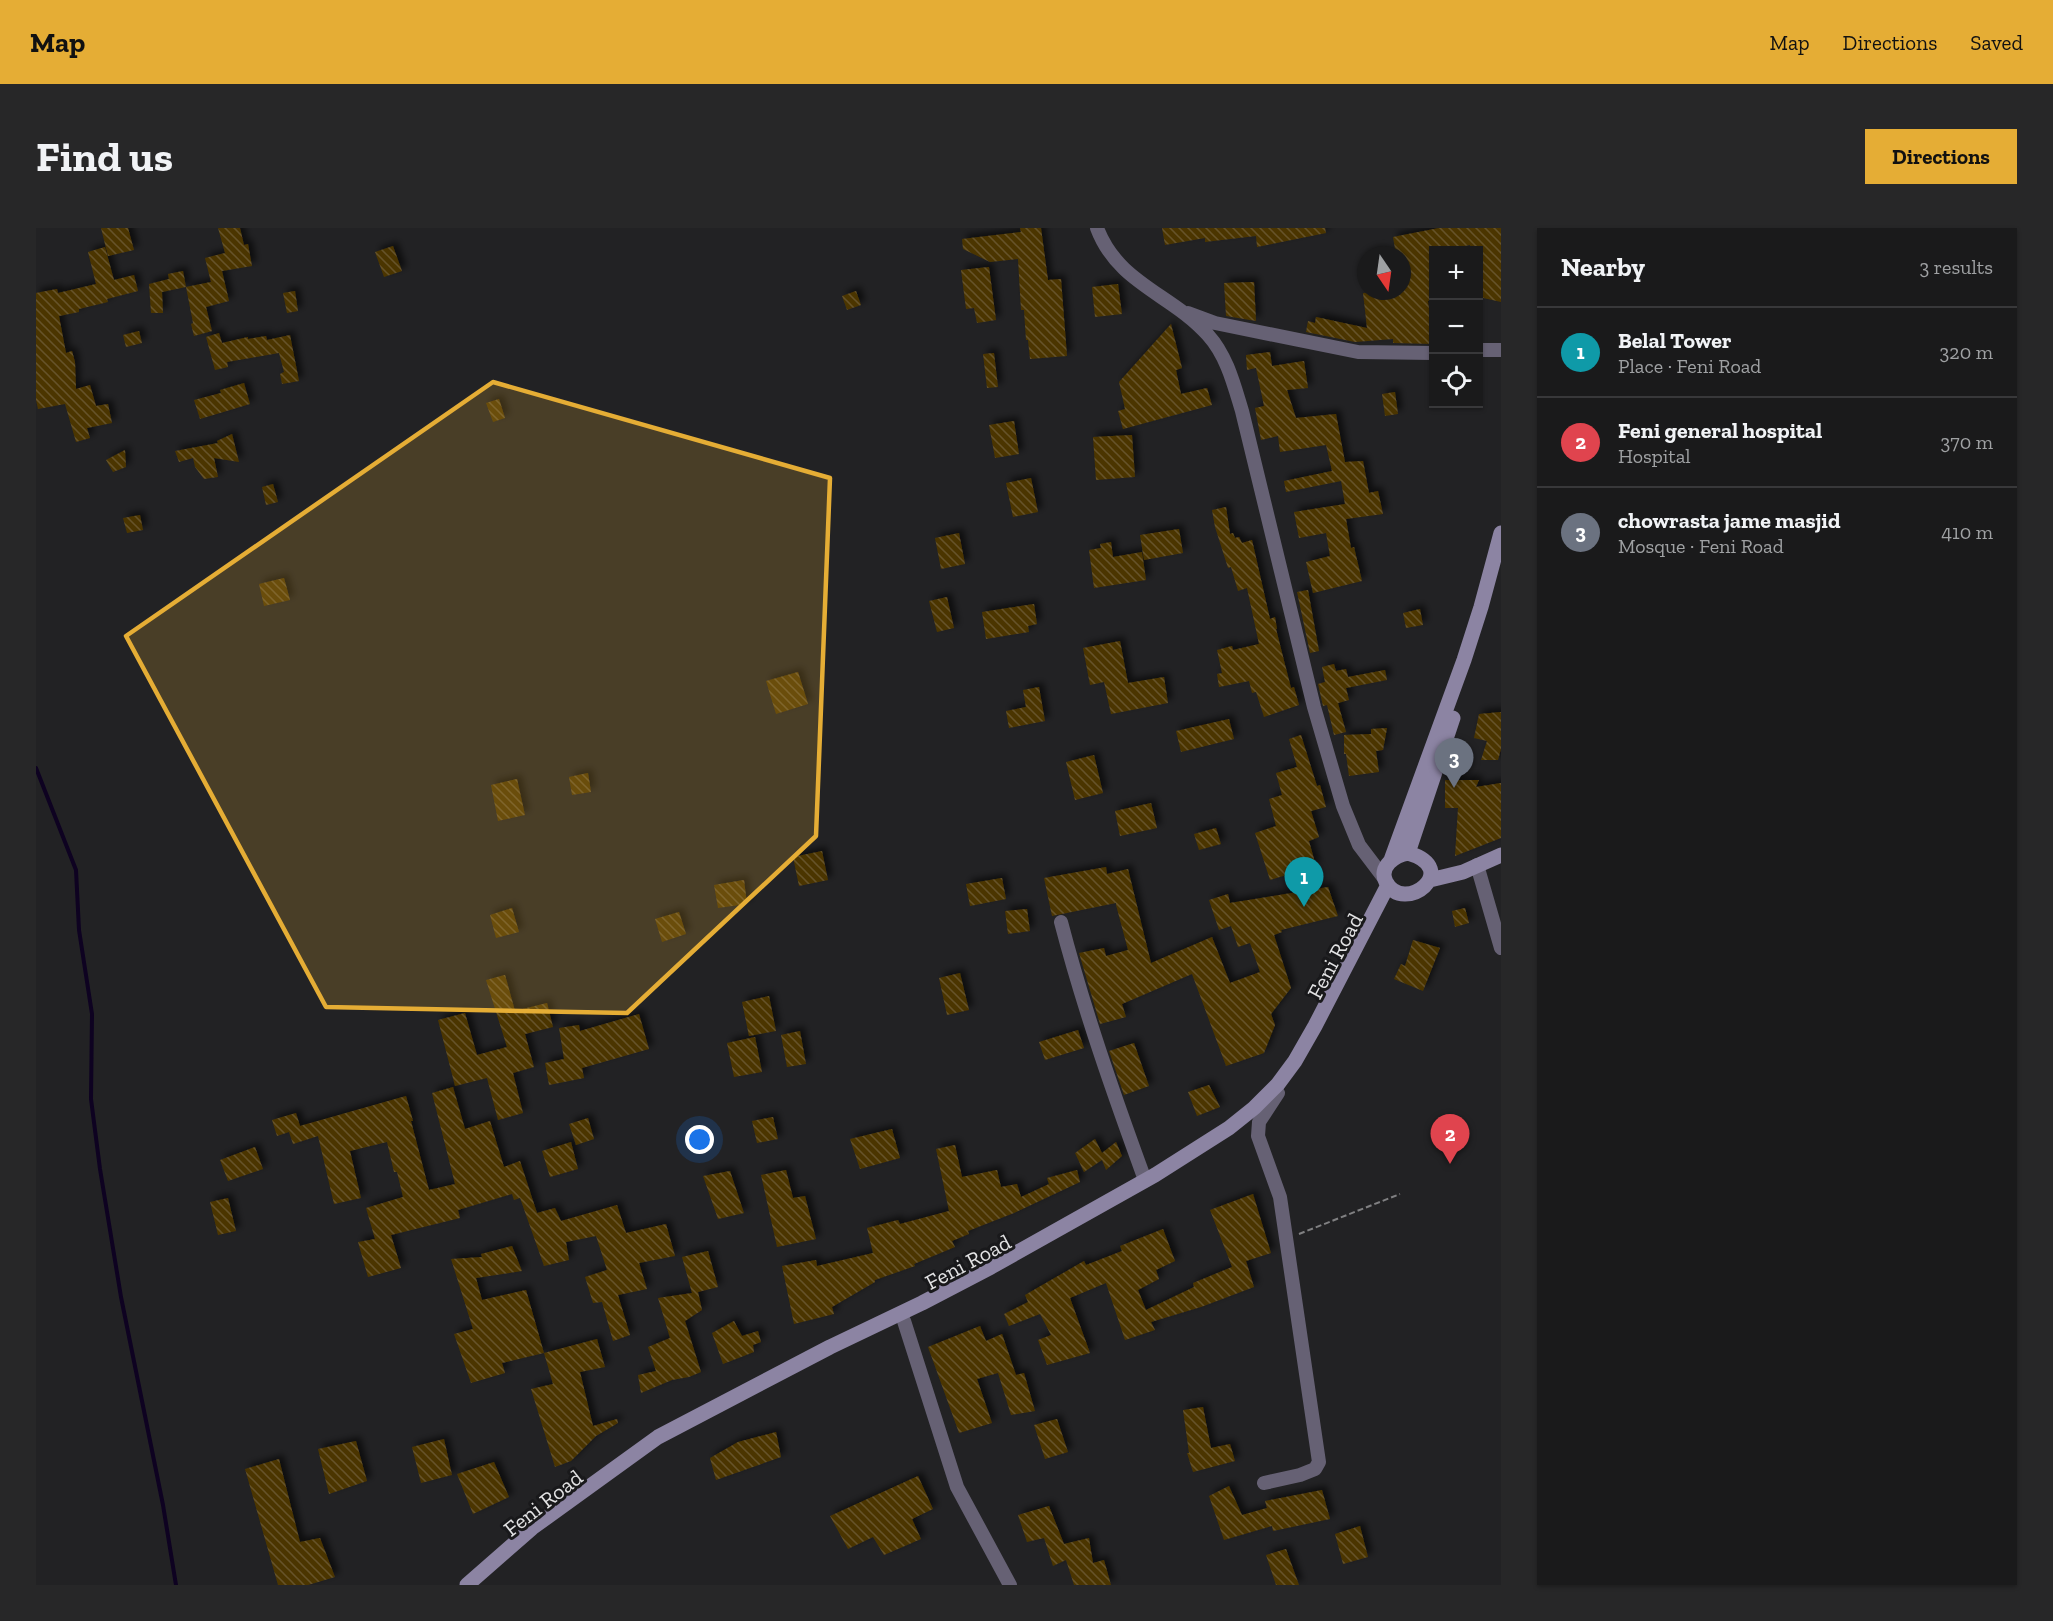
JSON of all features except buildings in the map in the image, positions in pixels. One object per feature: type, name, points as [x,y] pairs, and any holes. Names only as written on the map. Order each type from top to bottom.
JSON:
[{"type":"main road","points":[[467,1585],[532,1528],[658,1437],[830,1347],[991,1267],[1145,1180],[1229,1128],[1254,1108],[1278,1084],[1295,1061],[1315,1026],[1389,885],[1386,868],[1391,860],[1464,660],[1501,533]]},
{"type":"main road","points":[[1408,853],[1501,567]]},
{"type":"main road","points":[[1389,885],[1411,894],[1424,888],[1432,872],[1428,863],[1420,856],[1408,853],[1391,860]]},
{"type":"main road","points":[[1430,880],[1463,872],[1501,855]]},
{"type":"main road","name":"Feni Road","points":[[477,1585],[566,1512],[659,1446],[904,1321],[1062,1236],[1218,1144],[1242,1126],[1278,1093],[1295,1073],[1322,1029],[1389,885]]},
{"type":"street","points":[[1097,228],[1119,265],[1144,287],[1181,310],[1215,323],[1358,352],[1429,353]]},
{"type":"street","points":[[1181,310],[1209,336],[1229,369],[1242,411],[1314,706],[1343,806],[1359,845],[1389,885]]},
{"type":"street","points":[[1483,351],[1501,350]]},
{"type":"street","points":[[1477,866],[1501,948]]},
{"type":"street","points":[[1061,922],[1080,995],[1145,1180]]},
{"type":"street","points":[[1264,1483],[1300,1475],[1315,1469],[1319,1462],[1280,1197],[1257,1129],[1278,1093]]},
{"type":"street","points":[[904,1321],[957,1487],[1010,1585]]},
{"type":"path","points":[[1285,1239],[1400,1194]]},
{"type":"highlighted area","points":[[493,382],[830,478],[816,836],[627,1013],[326,1007],[126,636]]},
{"type":"waterway","points":[[36,768],[76,870],[79,930],[92,1014],[91,1099],[100,1169],[121,1297],[163,1505],[176,1585]]},
{"type":"place","name":"chowrasta jame masjid","points":[[1454,788]]},
{"type":"place","name":"Belal Tower","points":[[1304,907]]},
{"type":"place","name":"Feni general hospital","points":[[1450,1164]]}]
